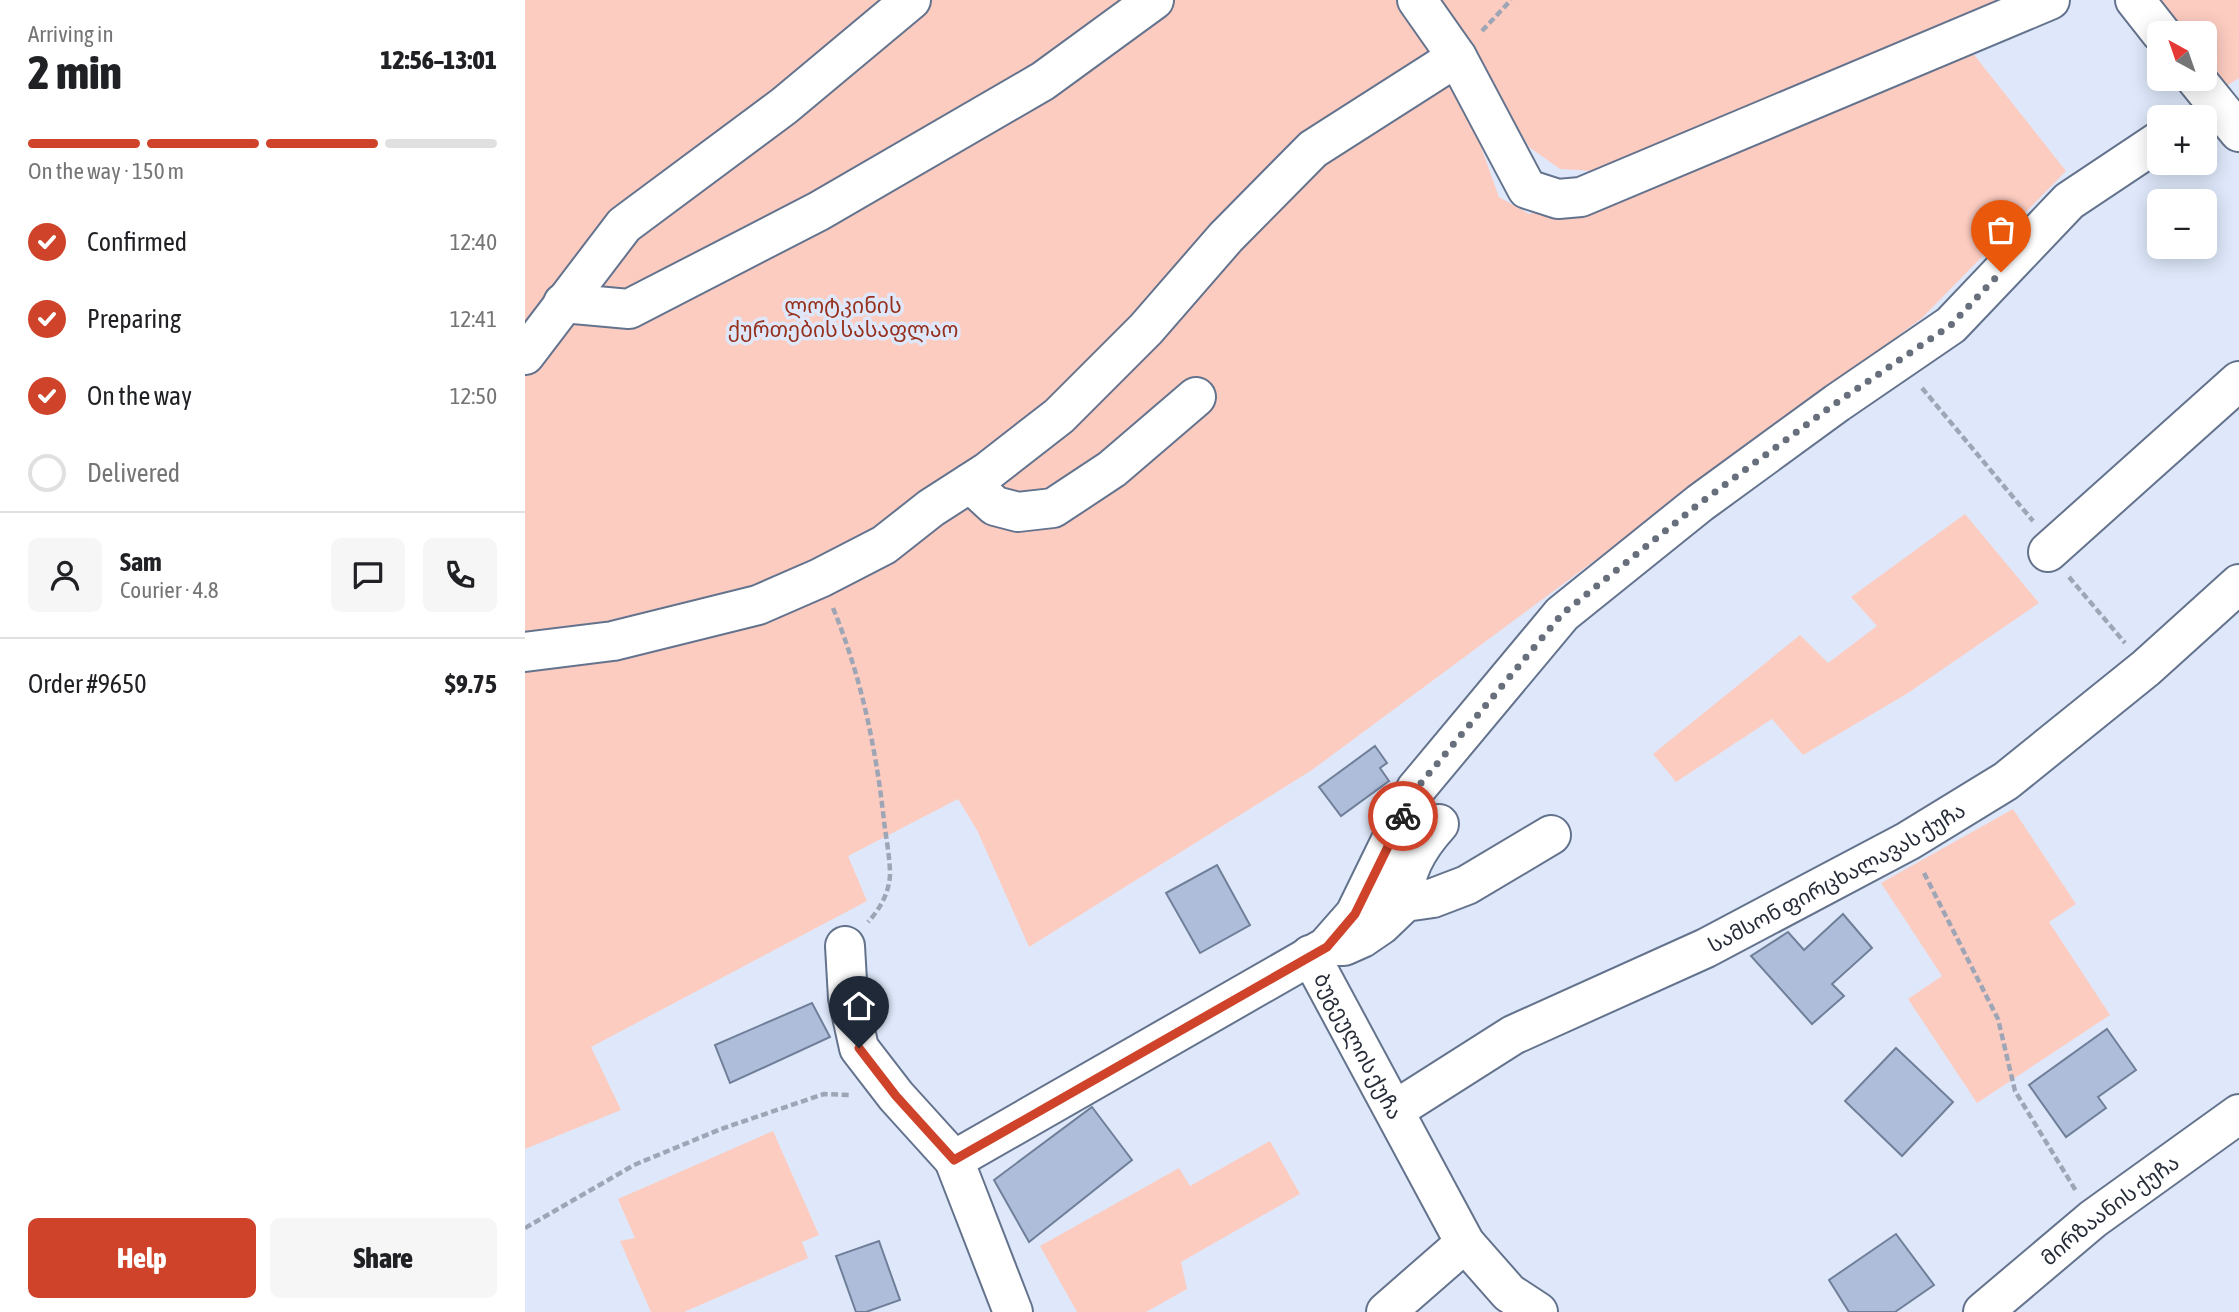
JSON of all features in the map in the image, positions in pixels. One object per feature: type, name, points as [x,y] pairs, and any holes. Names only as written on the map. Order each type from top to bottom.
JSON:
[{"type":"street","points":[[525,355],[624,225],[784,106],[911,0]]},
{"type":"street","points":[[563,303],[629,309],[819,211],[1043,81],[1154,0]]},
{"type":"street","points":[[1417,0],[1457,57],[1527,189],[1558,199],[1581,197],[2050,0]]},
{"type":"street","points":[[2134,0],[2151,21]]},
{"type":"street","points":[[525,653],[613,640],[758,605],[820,579],[884,545],[931,508],[987,472],[1059,416],[1146,329],[1226,237],[1313,149],[1457,57]]},
{"type":"street","name":"ბუგეულის ქუჩა","points":[[1538,1312],[1509,1293],[1465,1243],[1395,1110],[1318,951],[1355,914],[1416,789],[1562,614],[1700,503],[1836,403],[1951,325],[2069,201],[2147,149]]},
{"type":"street","points":[[2048,552],[2239,381]]},
{"type":"street","points":[[970,483],[995,506],[1018,512],[1053,508],[1112,469],[1196,397]]},
{"type":"street","name":"სამსონ ფირცხალავას ქუჩა","points":[[1395,1110],[1513,1035],[1706,948],[1908,841],[2006,781],[2145,668],[2239,584]]},
{"type":"street","points":[[1405,902],[1404,890],[1408,874],[1422,846],[1439,824]]},
{"type":"street","points":[[954,1160],[1318,951],[1344,946],[1362,938],[1405,902],[1433,898],[1467,886],[1551,835]]},
{"type":"street","points":[[845,946],[848,998],[859,1048],[896,1096],[954,1160],[1013,1312]]},
{"type":"street","name":"მირზაანის ქუჩა","points":[[1983,1312],[2093,1219],[2239,1114]]},
{"type":"street","points":[[1386,1312],[1465,1243]]},
{"type":"path","points":[[1457,57],[1511,0]]},
{"type":"path","points":[[1899,360],[2037,526],[2048,552],[2145,668]]},
{"type":"path","points":[[820,579],[850,650],[864,699],[882,800],[890,876],[881,907],[845,946]]},
{"type":"path","points":[[1908,841],[1998,1019],[2015,1091],[2093,1219]]},
{"type":"path","points":[[525,1228],[634,1165],[721,1129],[824,1094],[896,1096]]},
{"type":"green space","name":"ლოტკინის ქურთების სასაფლაო","points":[[525,0],[1399,0],[1441,53],[1479,141],[1499,197],[1529,214],[1673,171],[1971,51],[2066,171],[1922,318],[1312,770],[1029,947],[977,830],[958,799],[848,856],[867,901],[591,1047],[621,1110],[525,1149]]},
{"type":"green space","points":[[1428,0],[2011,0],[1593,171],[1560,169],[1529,147],[1478,61]]},
{"type":"green space","points":[[2150,0],[2239,0],[2239,78],[2225,87],[2217,78],[2217,21],[2168,21]]},
{"type":"green space","points":[[1965,514],[2039,603],[1908,693],[1803,755],[1772,719],[1676,782],[1653,754],[1800,635],[1828,663],[1877,626],[1851,597]]},
{"type":"green space","points":[[2013,809],[2076,904],[2049,922],[2110,1015],[1977,1103],[1908,999],[1942,976],[1881,883]]},
{"type":"green space","points":[[773,1131],[819,1235],[802,1242],[808,1258],[684,1312],[651,1312],[620,1241],[635,1238],[618,1199]]},
{"type":"green space","points":[[1270,1141],[1300,1194],[1181,1262],[1187,1289],[1146,1312],[1077,1312],[1040,1246],[1179,1168],[1190,1186]]},
{"type":"building","points":[[1375,746],[1387,763],[1380,768],[1389,781],[1341,816],[1319,787]]},
{"type":"building","points":[[1217,865],[1250,925],[1200,953],[1166,893]]},
{"type":"building","points":[[1843,914],[1872,948],[1832,984],[1844,996],[1812,1024],[1751,956],[1788,932],[1804,950]]},
{"type":"building","points":[[812,1003],[830,1037],[730,1083],[715,1045]]},
{"type":"building","points":[[2107,1029],[2136,1070],[2098,1097],[2106,1108],[2066,1137],[2029,1085]]},
{"type":"building","points":[[1896,1048],[1953,1102],[1902,1156],[1845,1101]]},
{"type":"building","points":[[1092,1107],[1132,1160],[1029,1242],[994,1180]]},
{"type":"building","points":[[1896,1234],[1934,1285],[1895,1312],[1849,1312],[1829,1280]]},
{"type":"building","points":[[879,1241],[900,1300],[866,1312],[856,1312],[836,1256]]},
{"type":"way so far","points":[[1403,816],[1416,789],[1562,614],[1700,503],[1836,403],[1951,325],[2001,272]]},
{"type":"route","points":[[859,1048],[896,1096],[954,1160],[1327,947],[1355,914],[1403,816]]}]
